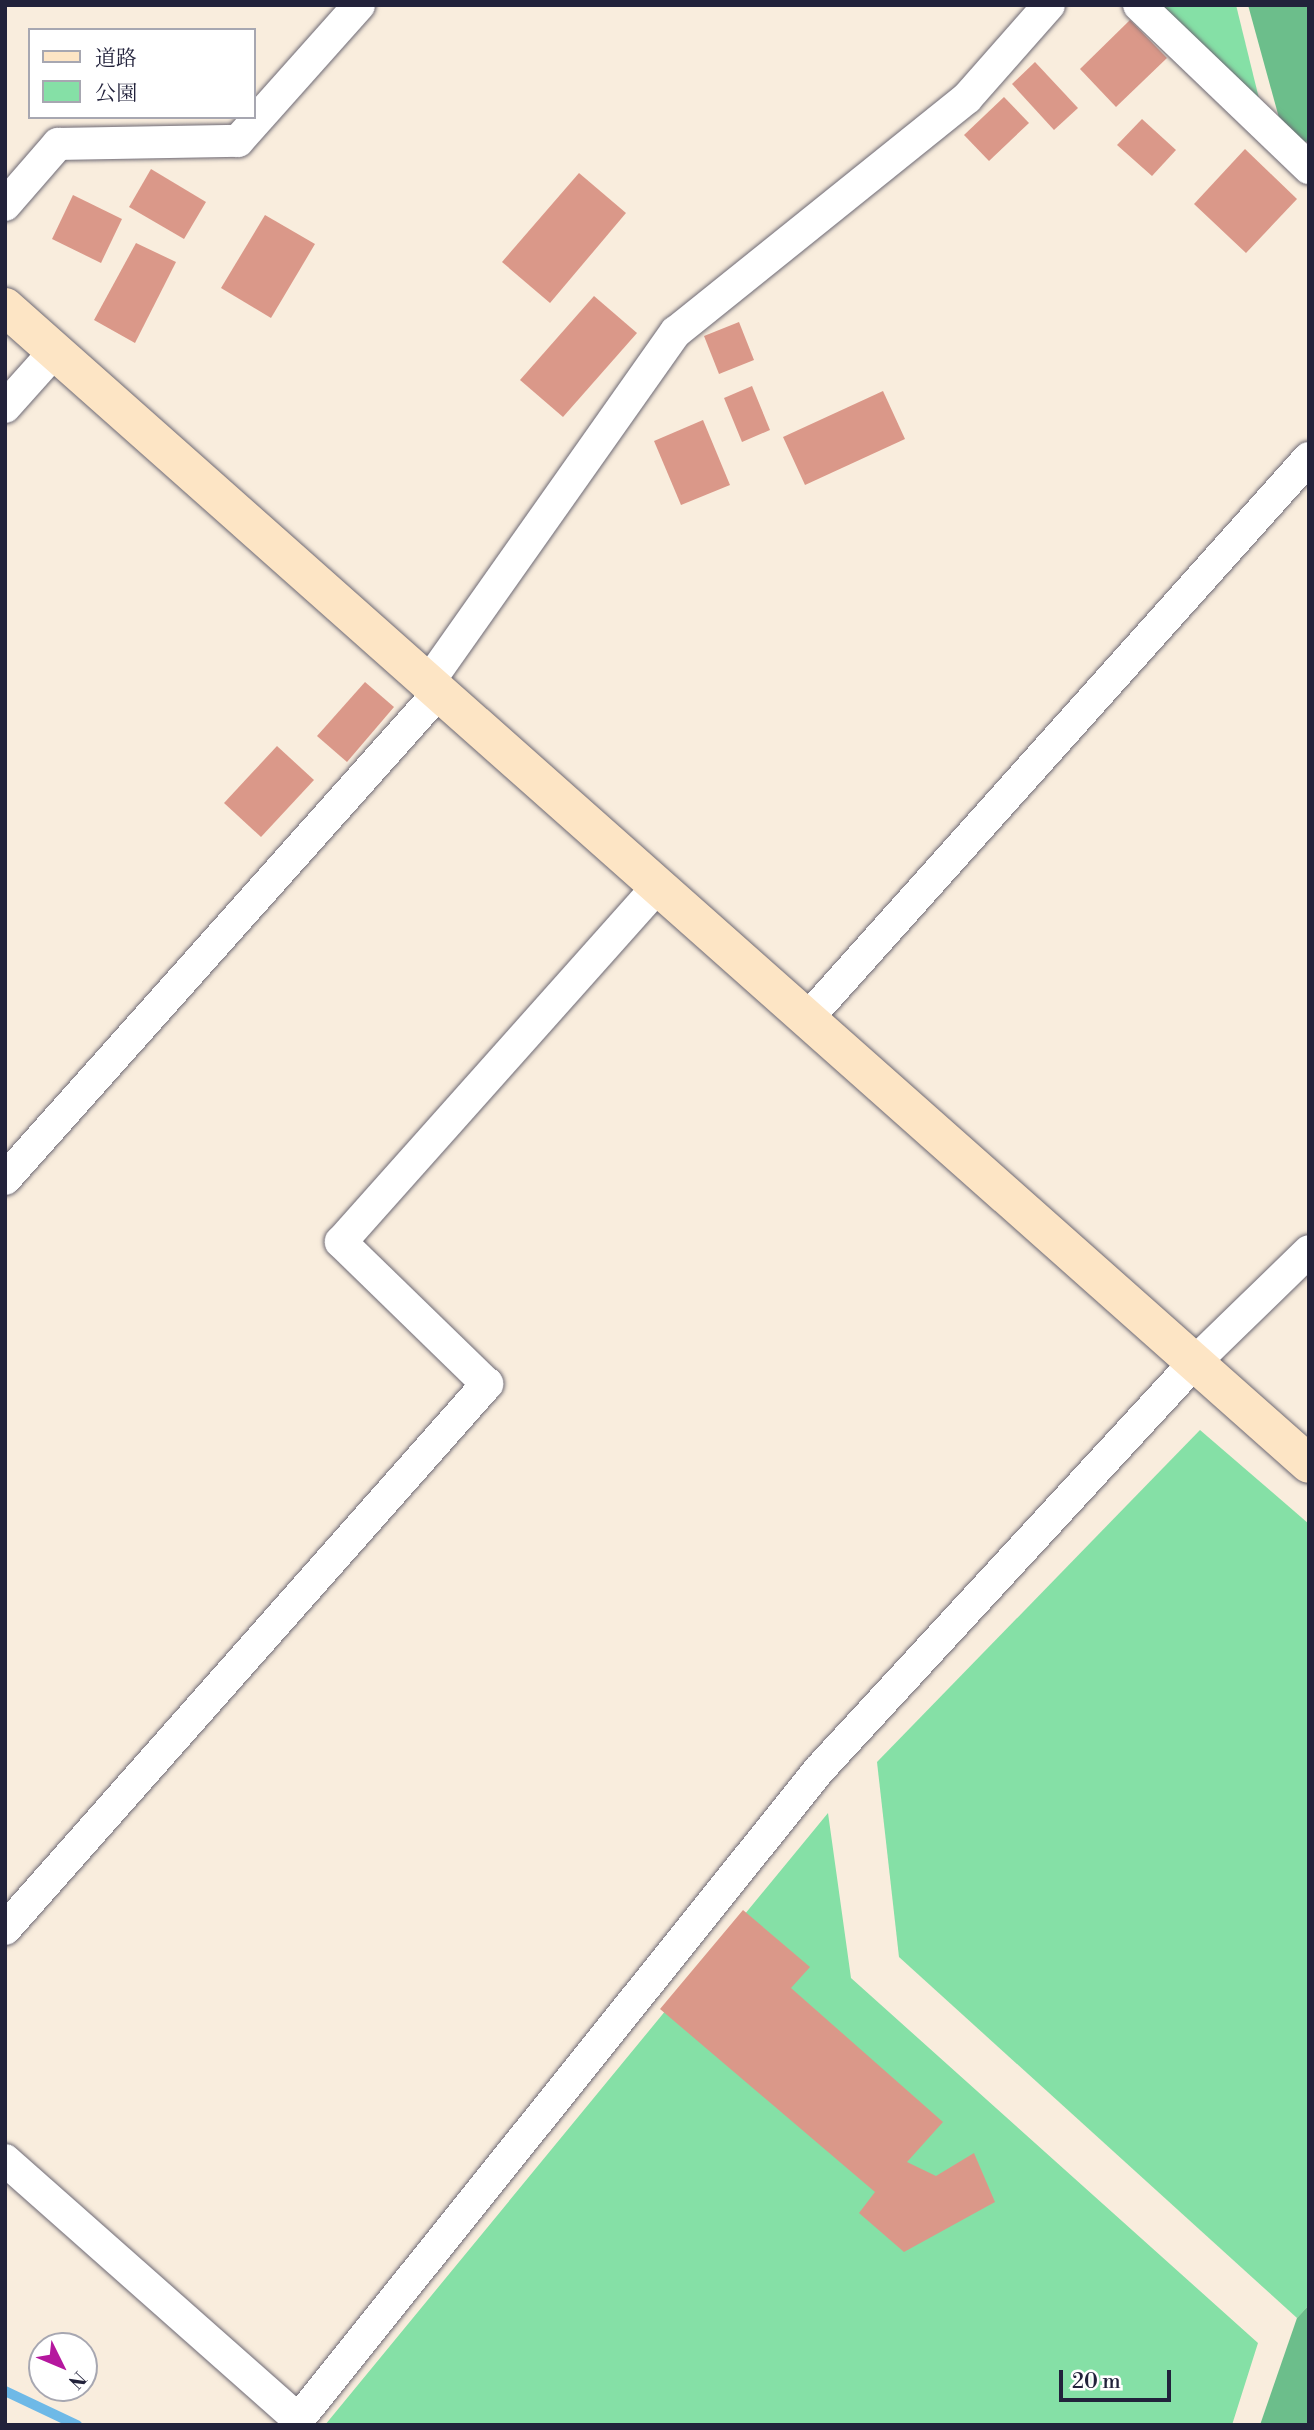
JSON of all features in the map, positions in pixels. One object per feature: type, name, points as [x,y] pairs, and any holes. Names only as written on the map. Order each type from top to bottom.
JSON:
[{"type":"street","points":[[5,205],[58,144],[238,141],[359,5]]},
{"type":"street","points":[[5,1179],[434,688],[676,332],[967,98],[1049,5]]},
{"type":"street","points":[[1139,5],[1302,152]]},
{"type":"street","points":[[5,307],[1309,1464]]},
{"type":"street","points":[[5,407],[55,351]]},
{"type":"street","points":[[807,1019],[1309,458]]},
{"type":"street","points":[[5,1929],[486,1384],[341,1242],[658,886]]},
{"type":"street","points":[[5,2160],[296,2422],[819,1770],[1195,1362],[1309,1251]]},
{"type":"green space","points":[[1158,5],[1236,5],[1266,127]]},
{"type":"green space","points":[[1248,5],[1309,5],[1309,141],[1287,147]]},
{"type":"green space","points":[[1200,1430],[1309,1524],[1309,2305],[1297,2318],[899,1957],[877,1762]]},
{"type":"green space","points":[[828,1813],[851,1978],[1258,2343],[1232,2425],[325,2425]]},
{"type":"green space","points":[[1309,2305],[1309,2425],[1260,2425],[1297,2318]]},
{"type":"building","points":[[1130,20],[1167,58],[1116,107],[1080,69]]},
{"type":"building","points":[[1035,62],[1078,108],[1054,130],[1012,84]]},
{"type":"building","points":[[1004,97],[1029,123],[989,161],[964,135]]},
{"type":"building","points":[[1142,119],[1176,150],[1152,176],[1117,145]]},
{"type":"building","points":[[1245,149],[1297,199],[1246,253],[1194,204]]},
{"type":"building","points":[[151,169],[206,202],[184,239],[129,207]]},
{"type":"building","points":[[579,173],[626,213],[550,303],[502,262]]},
{"type":"building","points":[[73,195],[122,219],[101,263],[52,239]]},
{"type":"building","points":[[265,215],[315,244],[271,318],[221,288]]},
{"type":"building","points":[[136,243],[176,262],[135,343],[94,320]]},
{"type":"building","points":[[594,296],[637,333],[563,417],[520,380]]},
{"type":"building","points":[[739,322],[754,360],[719,374],[704,336]]},
{"type":"building","points":[[752,386],[770,430],[742,442],[724,398]]},
{"type":"building","points":[[883,391],[905,439],[805,485],[783,437]]},
{"type":"building","points":[[703,420],[730,485],[681,505],[654,441]]},
{"type":"building","points":[[365,682],[394,707],[347,762],[317,736]]},
{"type":"building","points":[[277,746],[314,780],[261,837],[224,803]]},
{"type":"building","points":[[743,1910],[810,1967],[791,1988],[943,2122],[907,2162],[936,2176],[974,2153],[995,2202],[904,2252],[859,2213],[875,2192],[660,2009]]},
{"type":"waterway","points":[[5,2391],[77,2425]]}]
